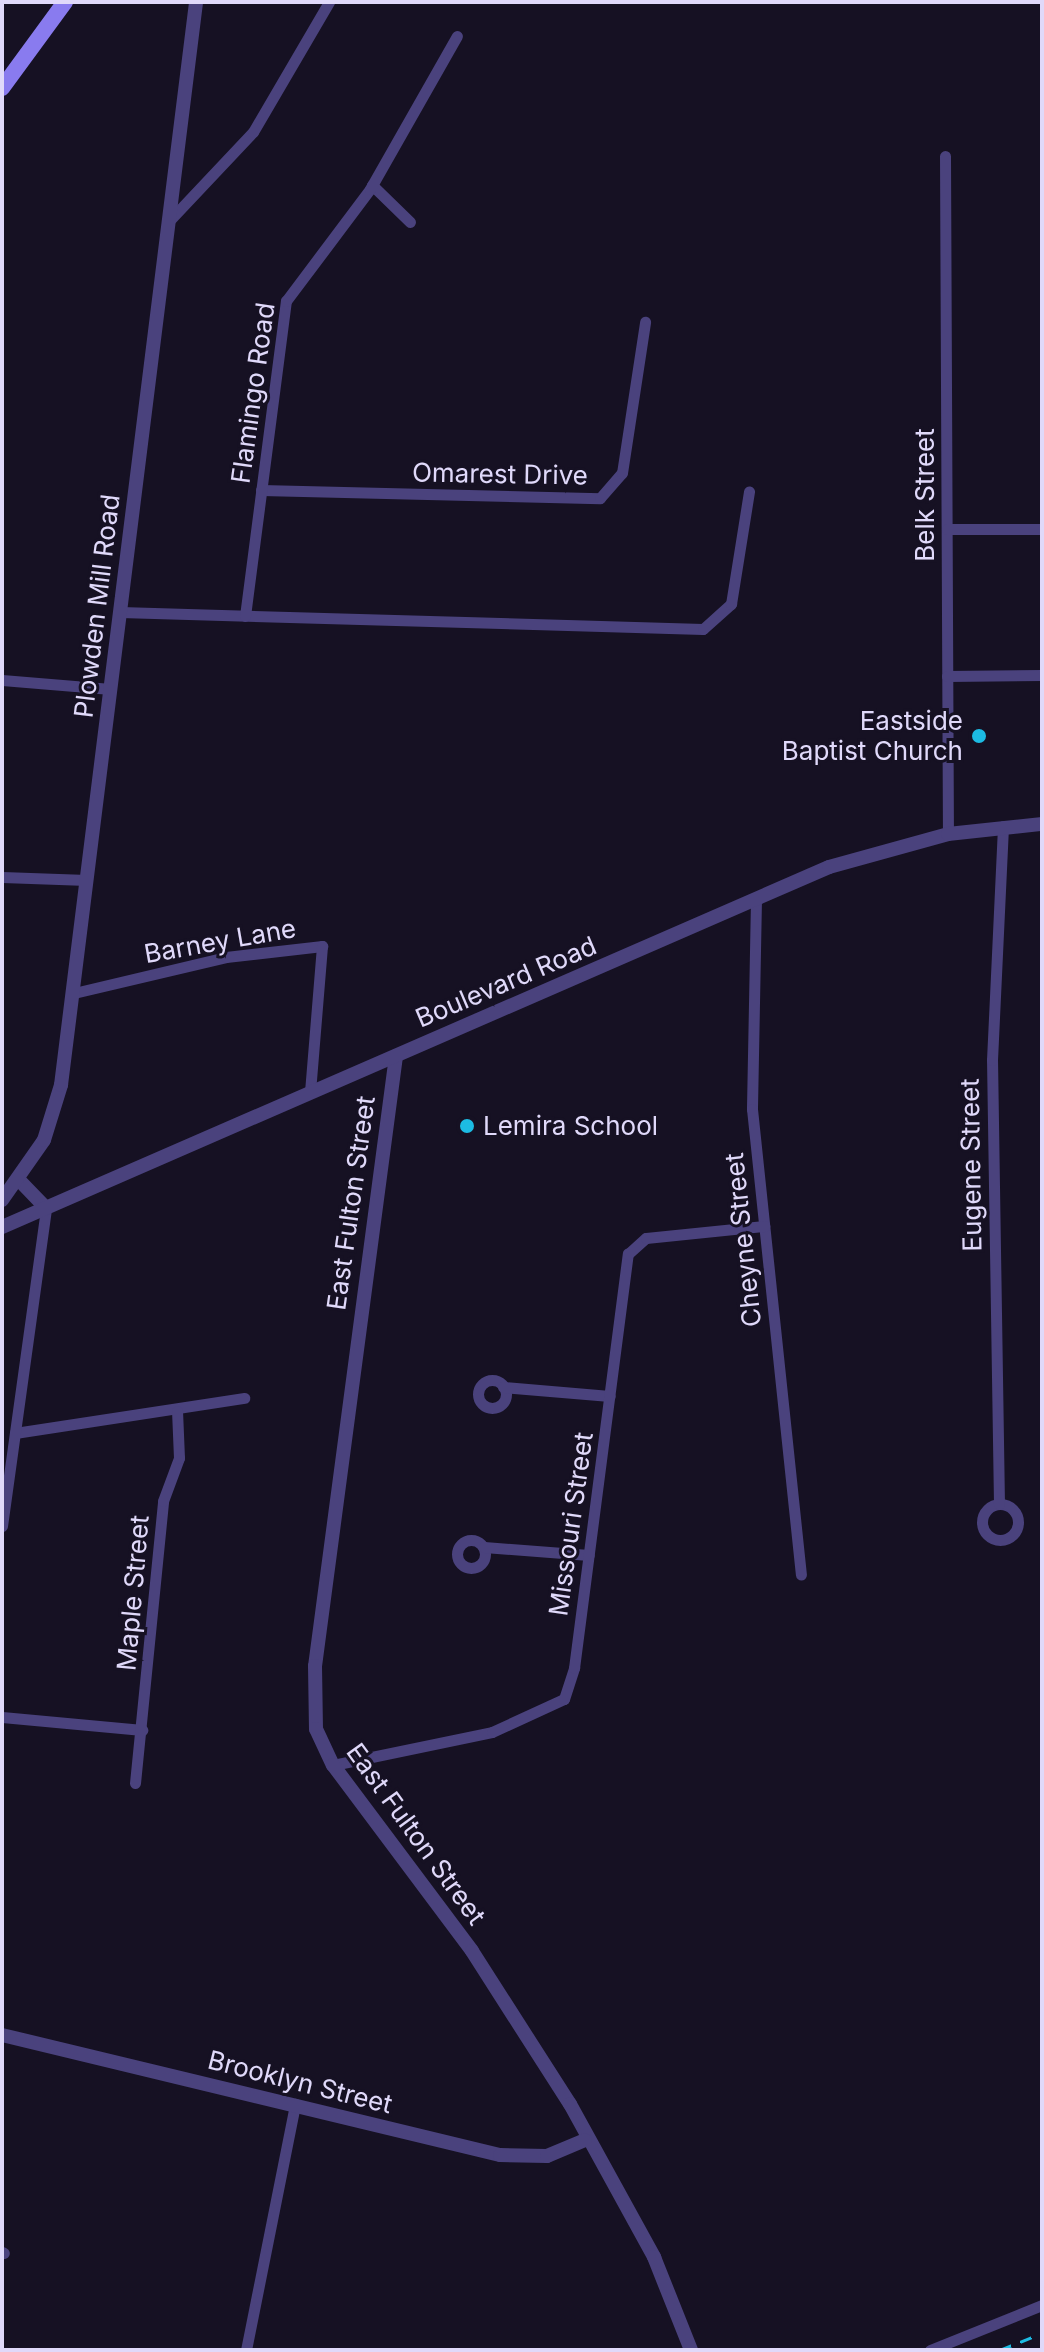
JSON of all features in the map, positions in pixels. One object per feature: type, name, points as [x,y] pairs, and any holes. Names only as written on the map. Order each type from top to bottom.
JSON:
[{"type":"main road","points":[[2,88],[65,2]]},
{"type":"street","name":"Plowden Mill Road","points":[[2,1200],[19,1180],[56,1108],[74,993],[196,2]]},
{"type":"street","points":[[169,221],[253,132],[329,2]]},
{"type":"street","name":"Flamingo Road","points":[[245,616],[286,301],[372,185],[457,36]]},
{"type":"street","name":"Belk Street","points":[[945,156],[948,834]]},
{"type":"street","points":[[372,185],[410,222]]},
{"type":"street","name":"Omarest Drive","points":[[261,490],[600,498],[622,473],[645,322]]},
{"type":"street","points":[[120,612],[707,628],[731,604],[749,491]]},
{"type":"street","points":[[947,529],[1042,529]]},
{"type":"street","points":[[947,676],[1042,675]]},
{"type":"street","points":[[2,680],[111,689]]},
{"type":"street","name":"Boulevard Road","points":[[2,1227],[756,899],[865,855],[948,834],[1042,824]]},
{"type":"street","name":"Eugene Street","points":[[999,1504],[992,1060],[1003,826]]},
{"type":"street","points":[[2,877],[87,880]]},
{"type":"street","name":"Cheyne Street","points":[[756,899],[752,1109],[801,1574]]},
{"type":"street","name":"Barney Lane","points":[[74,993],[226,957],[322,946],[310,1093]]},
{"type":"street","name":"East Fulton Street","points":[[396,1056],[313,1687],[316,1729],[333,1765],[480,1963],[654,2257],[691,2350]]},
{"type":"street","points":[[2,1526],[46,1208],[19,1180]]},
{"type":"street","name":"Missouri Street","points":[[333,1765],[492,1732],[553,1709],[570,1687],[633,1246],[764,1226]]},
{"type":"street","points":[[503,1387],[610,1396]]},
{"type":"street","points":[[15,1433],[177,1411],[244,1398]]},
{"type":"street","name":"Maple Street","points":[[135,1783],[163,1501],[179,1458],[177,1411]]},
{"type":"street","points":[[484,1547],[589,1555]]},
{"type":"street","points":[[2,1717],[142,1730]]},
{"type":"street","name":"Brooklyn Street","points":[[2,2035],[500,2155],[547,2156],[585,2140]]},
{"type":"street","points":[[246,2350],[295,2104]]},
{"type":"street","points":[[930,2350],[1042,2305]]},
{"type":"railway","points":[[1000,2350],[1042,2333]]},
{"type":"place","name":"Eastside Baptist Church","points":[[979,736]]},
{"type":"place","name":"Lemira School","points":[[467,1126]]}]
